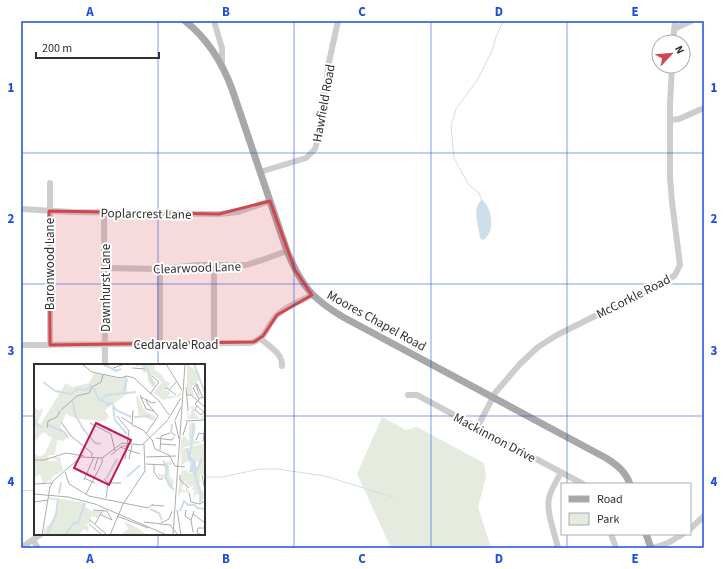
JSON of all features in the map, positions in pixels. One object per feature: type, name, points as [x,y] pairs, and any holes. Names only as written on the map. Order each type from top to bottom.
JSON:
[{"type":"main road","name":"Moores Chapel Road","points":[[185,21],[207,42],[222,65],[232,89],[287,251],[298,276],[312,295],[328,308],[343,317],[606,458],[621,468],[627,476],[630,483]]},
{"type":"main road","points":[[646,535],[652,548]]},
{"type":"street","points":[[214,21],[222,48],[222,65]]},
{"type":"street","name":"Hawfield Road","points":[[260,172],[306,158],[315,149],[319,135],[338,21]]},
{"type":"street","points":[[674,34],[675,21]]},
{"type":"street","points":[[674,29],[691,21]]},
{"type":"street","name":"McCorkle Road","points":[[477,428],[492,397],[530,354],[545,342],[668,280],[678,272],[680,260],[672,202],[670,120],[672,74]]},
{"type":"street","points":[[670,120],[680,120],[704,108]]},
{"type":"street","name":"Baronwood Lane","points":[[50,183],[50,345]]},
{"type":"street","name":"Poplarcrest Lane","points":[[21,209],[49,211],[219,214],[238,212],[270,201]]},
{"type":"street","name":"Dawnhurst Lane","points":[[104,212],[105,364]]},
{"type":"street","name":"Clearwood Lane","points":[[104,268],[160,269],[214,265],[237,266],[253,263],[287,251]]},
{"type":"street","points":[[214,265],[214,344]]},
{"type":"street","points":[[160,269],[160,344]]},
{"type":"street","points":[[282,366],[282,360],[278,354],[261,339],[276,315],[312,295]]},
{"type":"street","name":"Cedarvale Road","points":[[21,345],[214,344],[250,343],[261,339]]},
{"type":"street","name":"Mackinnon Drive","points":[[408,395],[417,395],[580,483]]},
{"type":"street","points":[[558,548],[550,516],[549,501],[551,491],[561,472]]},
{"type":"street","points":[[691,528],[704,516]]},
{"type":"street","points":[[21,548],[40,535]]},
{"type":"street","points":[[611,535],[616,548]]},
{"type":"street","points":[[652,548],[668,543],[681,535]]},
{"type":"street","points":[[33,540],[38,548]]},
{"type":"highlighted area","points":[[270,201],[295,270],[312,295],[277,315],[263,336],[254,342],[50,345],[49,211],[219,214]]},
{"type":"green space","points":[[382,417],[406,430],[417,427],[484,463],[486,477],[478,507],[491,548],[391,548],[357,474]]},
{"type":"shaded area","points":[[482,200],[488,208],[491,220],[490,232],[483,240],[480,238],[476,217],[477,207]]},
{"type":"waterway","points":[[482,201],[479,193],[468,184],[454,158],[451,126],[456,109],[478,79],[492,51],[503,21]]},
{"type":"waterway","points":[[205,477],[222,477],[260,469],[277,469],[325,476],[393,497]]},
{"type":"waterway","points":[[21,491],[34,490]]}]
